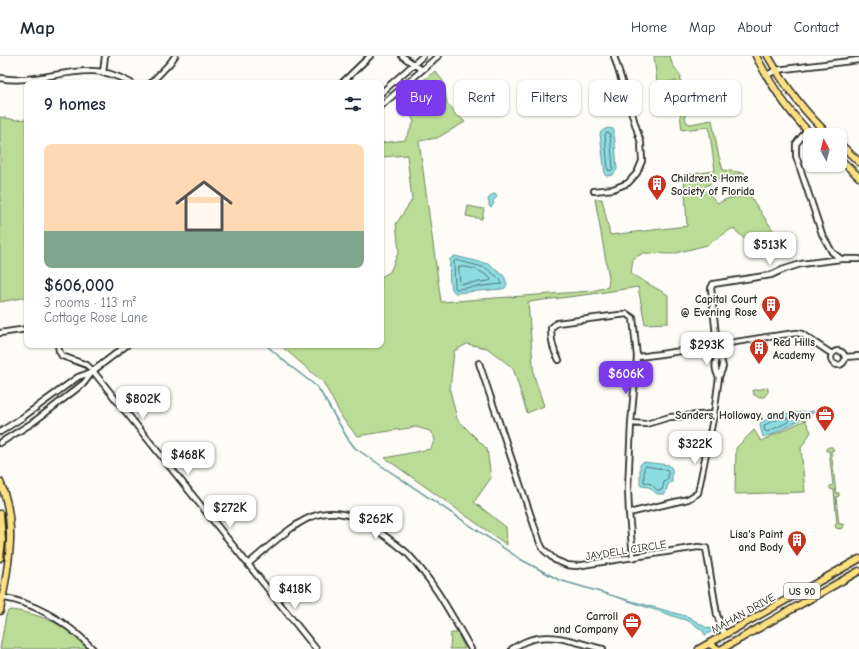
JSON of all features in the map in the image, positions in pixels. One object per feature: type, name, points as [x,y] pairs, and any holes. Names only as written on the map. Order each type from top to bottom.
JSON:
[{"type":"main road","points":[[756,56],[766,76],[790,111],[805,128]]},
{"type":"main road","points":[[768,56],[801,106],[821,128]]},
{"type":"main road","points":[[810,128],[816,123]]},
{"type":"main road","points":[[847,151],[859,162]]},
{"type":"main road","points":[[847,166],[859,177]]},
{"type":"main road","points":[[0,482],[9,515],[11,539],[10,555],[1,597],[0,611]]},
{"type":"main road","points":[[0,514],[2,540],[0,558]]},
{"type":"main road","name":"MAHAN DRIVE","points":[[699,649],[859,559]]},
{"type":"main road","points":[[848,565],[856,573]]},
{"type":"main road","name":"MAHAN DRIVE","points":[[720,649],[856,573]]},
{"type":"main road","points":[[708,644],[720,649],[724,634]]},
{"type":"street","points":[[103,72],[105,56]]},
{"type":"street","points":[[154,80],[175,56]]},
{"type":"street","points":[[345,80],[370,56]]},
{"type":"street","points":[[402,56],[422,70]]},
{"type":"street","points":[[384,90],[423,56]]},
{"type":"street","points":[[384,103],[438,56]]},
{"type":"street","points":[[594,191],[614,189],[628,183],[637,173],[642,161],[641,143],[614,56]]},
{"type":"street","points":[[766,76],[776,70],[859,60]]},
{"type":"street","points":[[0,78],[24,80],[80,71],[94,71],[103,72],[124,80]]},
{"type":"street","points":[[803,135],[796,144],[796,156],[822,234],[832,252],[841,259]]},
{"type":"street","points":[[629,513],[688,499],[698,493],[714,414],[718,377],[715,366],[718,354],[711,288],[713,284],[771,275],[801,264],[841,259],[859,259]]},
{"type":"street","points":[[559,360],[554,353],[551,332],[553,326],[557,323],[627,314],[633,318],[637,357],[631,423],[628,489],[634,558]]},
{"type":"street","points":[[0,333],[24,329]]},
{"type":"street","points":[[637,357],[679,352],[741,340],[797,333],[802,334],[832,354]]},
{"type":"street","points":[[58,348],[62,356],[87,365],[94,371],[316,649]]},
{"type":"street","points":[[0,443],[32,423],[52,408],[84,383],[94,371],[123,348]]},
{"type":"street","points":[[839,351],[843,353],[845,357],[844,363],[837,365],[832,361],[832,354],[839,351]]},
{"type":"street","points":[[845,357],[859,356]]},
{"type":"street","name":"JAYDELL CIRCLE","points":[[479,363],[529,512],[540,543],[544,549],[555,560],[567,565],[576,566],[698,547],[706,548],[717,615],[724,634]]},
{"type":"street","points":[[0,432],[78,377],[94,371]]},
{"type":"street","points":[[631,423],[646,424],[670,418],[714,414]]},
{"type":"street","points":[[248,564],[304,520],[320,514],[329,513],[352,515],[368,523],[399,546],[410,557],[434,587],[471,649]]},
{"type":"street","points":[[1,597],[26,604],[49,614],[71,628],[93,649]]},
{"type":"street","points":[[514,649],[532,639],[543,637],[560,639],[582,647],[603,649]]},
{"type":"green space","points":[[654,56],[670,56],[672,64],[681,76],[681,80],[657,80]]},
{"type":"green space","points":[[435,71],[442,80],[423,80]]},
{"type":"green space","points":[[446,98],[447,103],[454,110],[454,116],[459,116],[465,122],[437,138],[419,141],[441,302],[592,291],[608,287],[609,278],[595,199],[602,199],[610,235],[687,226],[684,175],[715,171],[709,127],[682,130],[680,116],[685,116],[686,122],[690,124],[712,120],[718,153],[723,170],[745,173],[717,179],[703,188],[718,203],[729,198],[750,196],[779,239],[776,251],[762,256],[733,228],[707,245],[672,254],[643,253],[633,259],[631,274],[668,295],[668,323],[645,324],[638,287],[528,302],[534,376],[544,406],[527,413],[513,368],[487,348],[467,344],[454,351],[450,390],[457,419],[487,449],[491,478],[474,502],[506,527],[507,545],[385,458],[430,449],[435,439],[430,431],[416,427],[357,436],[343,419],[323,382],[283,348],[384,348],[384,275],[390,272],[399,251],[396,224],[412,200],[407,155],[384,157],[384,143],[405,140],[414,122],[411,116],[446,116]]},
{"type":"green space","points":[[0,117],[16,120],[24,119],[24,298],[0,302]]},
{"type":"green space","points":[[468,206],[484,209],[482,219],[466,216]]},
{"type":"green space","points":[[768,388],[768,392],[764,397],[754,395],[753,390]]},
{"type":"green space","points":[[805,420],[811,432],[801,448],[805,492],[735,494],[736,448],[754,430],[761,441]]},
{"type":"green space","points":[[828,447],[832,447],[834,450],[831,451],[836,493],[839,493],[839,496],[836,497],[839,524],[843,524],[841,529],[836,528],[835,525],[837,524],[834,490],[830,489],[830,486],[833,485],[829,451],[826,451]]},
{"type":"green space","points":[[12,610],[54,622],[72,634],[88,649],[0,649],[6,615],[8,611]]},
{"type":"green space","points":[[451,633],[458,633],[465,649],[450,649]]},
{"type":"water","points":[[608,128],[613,129],[614,131],[617,169],[613,175],[606,176],[600,133]]},
{"type":"water","points":[[493,194],[497,197],[493,201],[494,204],[491,207],[489,206],[488,199]]},
{"type":"water","points":[[455,256],[488,264],[504,276],[507,284],[505,288],[455,293],[452,290],[449,272],[450,259]]},
{"type":"water","points":[[814,411],[813,413],[773,434],[763,437],[760,426],[761,422],[774,415]]},
{"type":"water","points":[[643,462],[669,465],[672,469],[672,482],[668,484],[665,494],[657,494],[649,487],[641,486],[640,465]]},
{"type":"water","points":[[607,594],[689,617],[705,627],[715,630],[705,635],[703,631],[691,622]]},
{"type":"waterway","points":[[269,348],[316,386],[355,448],[520,559],[559,580],[607,594]]},
{"type":"place","name":"Children's Home Society of Florida","points":[[657,201]]},
{"type":"place","name":"Capital Court @ Evening Rose","points":[[771,322]]},
{"type":"place","name":"Red Hills Academy","points":[[759,365]]},
{"type":"place","name":"Sanders, Holloway, and Ryan","points":[[825,432]]},
{"type":"place","name":"Lisa's Paint and Body","points":[[797,557]]},
{"type":"place","name":"Carroll and Company","points":[[632,639]]}]
